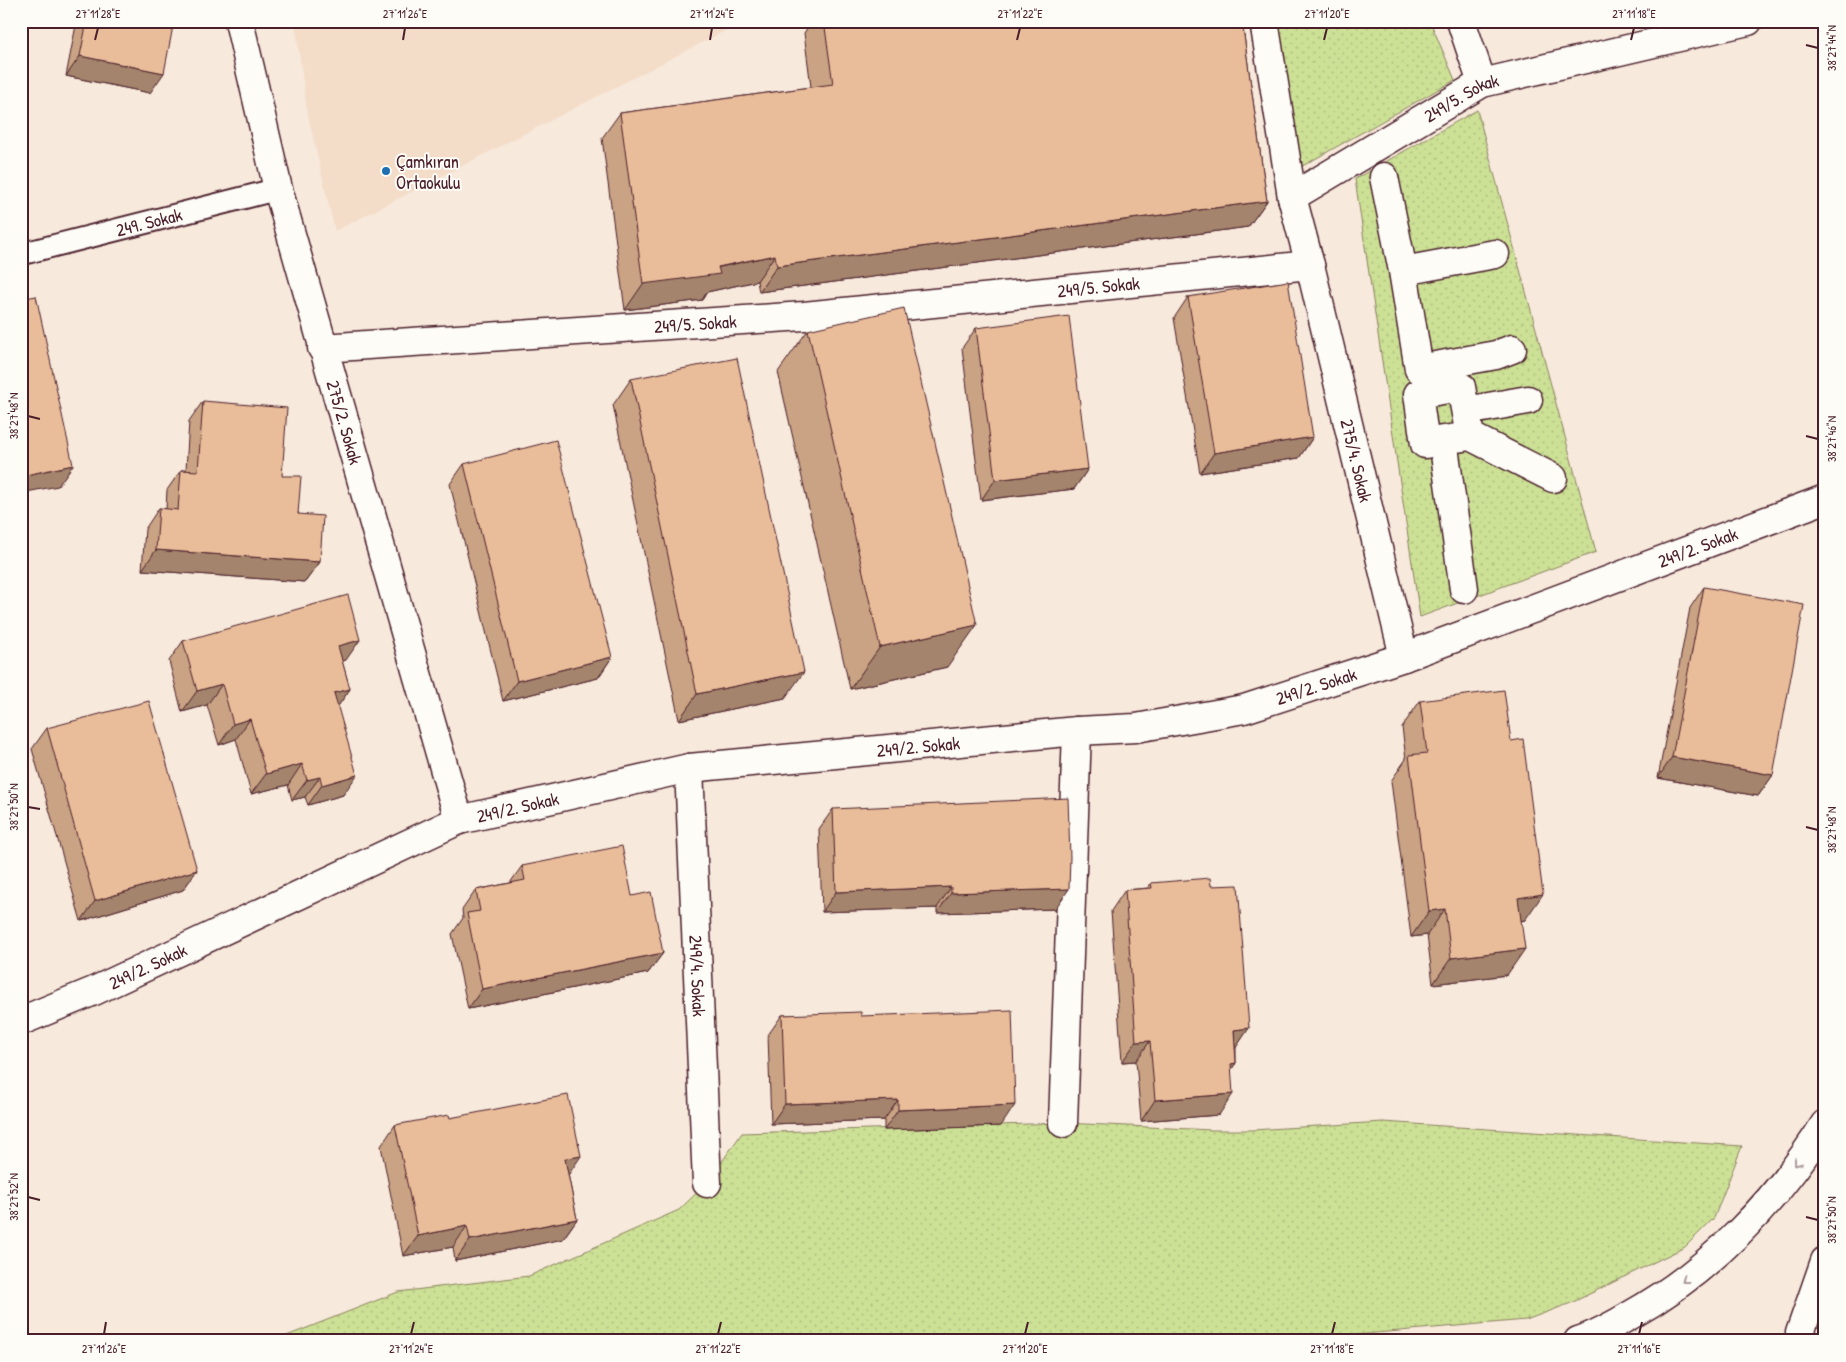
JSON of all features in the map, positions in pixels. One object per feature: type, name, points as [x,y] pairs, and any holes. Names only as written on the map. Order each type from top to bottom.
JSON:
[{"type":"street","name":"275/2. Sokak","points":[[239,21],[278,189],[322,348],[459,820]]},
{"type":"street","points":[[1264,21],[1292,197],[1310,265]]},
{"type":"street","points":[[1461,21],[1482,83]]},
{"type":"street","name":"249/5. Sokak","points":[[1292,197],[1482,83],[1748,21]]},
{"type":"street","points":[[1384,177],[1403,271],[1398,305],[1418,369],[1434,379],[1462,387],[1468,424],[1553,478]]},
{"type":"street","points":[[1403,271],[1495,254]]},
{"type":"street","name":"249/5. Sokak","points":[[322,348],[804,316],[1310,265]]},
{"type":"street","name":"275/4. Sokak","points":[[1310,265],[1404,657]]},
{"type":"street","points":[[1512,349],[1434,379],[1418,394],[1414,423],[1425,444],[1443,440],[1468,424],[1528,400]]},
{"type":"street","points":[[1443,440],[1464,588]]},
{"type":"street","name":"249/2. Sokak","points":[[21,1020],[94,991],[459,820],[689,768],[1077,731],[1136,728],[1244,709],[1404,657],[1825,499]]},
{"type":"street","points":[[1063,1123],[1077,731]]},
{"type":"street","name":"249/4. Sokak","points":[[689,768],[707,1183]]},
{"type":"street","points":[[1578,1341],[1596,1335],[1642,1309],[1686,1280],[1728,1244],[1764,1206],[1814,1142],[1825,1124]]},
{"type":"street","points":[[1793,1338],[1825,1261]]},
{"type":"street","points":[[1793,1338],[1825,1315]]},
{"type":"lane","name":"249. Sokak","points":[[21,254],[278,189]]},
{"type":"shaded area","name":"Çamkıran Ortaokulu","points":[[295,21],[744,21],[335,231],[307,111]]},
{"type":"green space","points":[[1270,21],[1430,21],[1455,80],[1299,168]]},
{"type":"green space","points":[[1477,110],[1596,552],[1420,617],[1355,179]]},
{"type":"green space","points":[[1383,1122],[1742,1146],[1714,1218],[1685,1247],[1571,1303],[1526,1320],[1284,1341],[274,1341],[398,1292],[529,1276],[679,1210],[707,1183],[742,1133],[1063,1123],[1252,1130]]},
{"type":"building","points":[[87,21],[174,21],[164,73],[80,56]]},
{"type":"building","points":[[824,21],[1242,21],[1267,201],[777,266],[775,255],[718,267],[720,274],[643,284],[620,113],[833,84]]},
{"type":"building","points":[[1288,281],[1313,437],[1214,453],[1188,297]]},
{"type":"building","points":[[36,296],[73,465],[21,476],[21,299]]},
{"type":"building","points":[[904,308],[977,625],[880,647],[808,330]]},
{"type":"building","points":[[1069,316],[1088,469],[995,480],[976,328]]},
{"type":"building","points":[[737,358],[804,672],[697,694],[631,379]]},
{"type":"building","points":[[203,401],[287,408],[282,476],[301,476],[298,514],[323,516],[320,562],[156,550],[159,508],[178,510],[181,470],[198,471]]},
{"type":"building","points":[[556,440],[612,657],[517,681],[464,464]]},
{"type":"building","points":[[1704,587],[1804,605],[1773,775],[1672,757]]},
{"type":"building","points":[[348,595],[360,640],[338,646],[350,689],[334,693],[357,775],[322,785],[320,777],[307,780],[302,764],[266,774],[250,719],[233,724],[222,684],[197,691],[183,641]]},
{"type":"building","points":[[1504,690],[1511,741],[1523,739],[1543,894],[1518,898],[1525,949],[1451,958],[1445,909],[1429,911],[1409,755],[1427,753],[1420,701]]},
{"type":"building","points":[[149,701],[197,870],[95,901],[47,728]]},
{"type":"building","points":[[1068,798],[1069,889],[951,893],[951,887],[836,892],[833,809]]},
{"type":"building","points":[[622,846],[632,896],[651,892],[663,953],[482,989],[467,913],[480,911],[476,890],[525,880],[522,866]]},
{"type":"building","points":[[1210,878],[1211,886],[1238,885],[1249,1028],[1234,1030],[1236,1063],[1231,1064],[1233,1094],[1155,1100],[1150,1041],[1136,1042],[1125,890],[1152,888],[1151,883]]},
{"type":"building","points":[[1012,1010],[1015,1105],[898,1110],[898,1100],[785,1104],[782,1015],[861,1012],[861,1016]]},
{"type":"building","points":[[568,1095],[581,1156],[565,1159],[577,1219],[470,1240],[467,1226],[418,1236],[395,1125],[449,1115],[450,1118]]},
{"type":"place","name":"Çamkıran Ortaokulu","points":[[386,171]]}]
